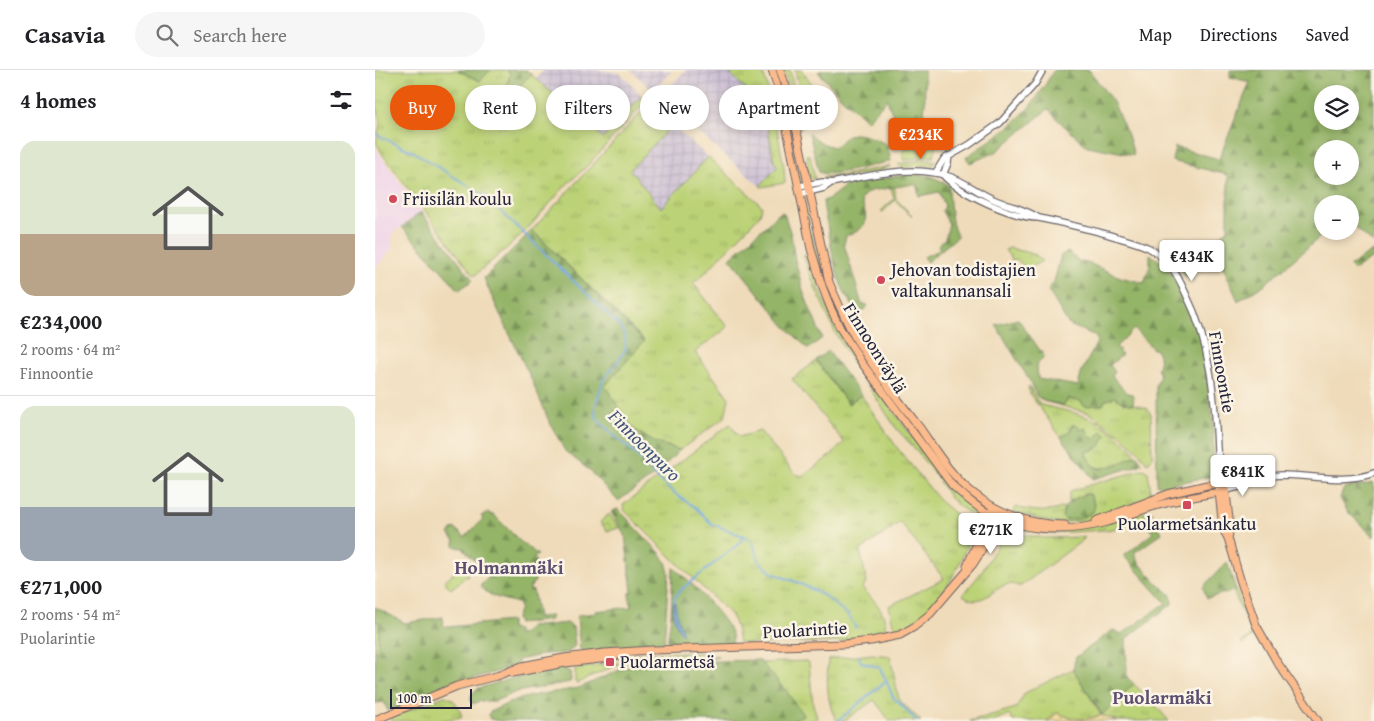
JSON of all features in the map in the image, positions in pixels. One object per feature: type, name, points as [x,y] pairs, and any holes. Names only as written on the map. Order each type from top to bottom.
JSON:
[{"type":"main road","name":"Finnoonväylä","points":[[772,70],[780,94],[811,249],[819,278],[831,309],[848,341],[875,382],[952,485],[968,500],[995,513]]},
{"type":"main road","name":"Finnoonväylä","points":[[780,70],[794,118],[829,282],[839,305],[858,343],[955,476],[995,513]]},
{"type":"main road","points":[[995,513],[1059,525],[1085,523],[1102,519],[1168,494],[1222,488]]},
{"type":"main road","name":"Finnoontie","points":[[1222,488],[1230,528],[1228,538],[1243,588],[1261,634],[1277,662],[1317,721]]},
{"type":"main road","name":"Puolarintie","points":[[375,720],[457,686],[497,676],[522,666],[562,658],[652,650],[827,645],[862,642],[900,635],[930,614],[962,577],[980,553],[995,513]]},
{"type":"street","points":[[936,172],[942,160],[969,145],[1000,123],[1035,84],[1043,70]]},
{"type":"street","points":[[943,174],[949,163],[949,156]]},
{"type":"street","name":"Finnoontie","points":[[799,190],[823,182],[831,183],[896,171],[923,170],[936,172],[950,176],[995,200],[1031,213],[1039,218],[1101,232],[1156,253],[1174,270],[1189,299],[1203,335],[1211,378],[1218,452],[1221,460],[1222,488]]},
{"type":"street","points":[[1222,488],[1270,476],[1345,479],[1374,473]]},
{"type":"shaded area","points":[[544,70],[599,70],[620,73],[640,94],[640,98],[630,109],[630,85],[546,85],[546,87],[536,78]]},
{"type":"shaded area","points":[[631,70],[672,70],[658,85],[647,85]]},
{"type":"shaded area","points":[[686,70],[727,70],[741,85],[719,85],[719,130],[769,130],[774,161],[779,166],[760,186],[696,130],[709,130],[709,85],[672,85]]},
{"type":"shaded area","points":[[594,130],[610,130],[603,138]]},
{"type":"shaded area","points":[[667,130],[678,130],[708,157],[662,209],[629,170]]},
{"type":"shaded area","name":"Friisilän koulu","points":[[375,148],[421,212],[392,234],[392,249],[375,268]]},
{"type":"green space","points":[[375,70],[457,70],[480,81],[491,70],[507,70],[510,74],[507,85],[465,85],[465,130],[536,130],[536,85],[520,85],[531,74],[546,87],[546,130],[594,130],[603,138],[610,130],[620,130],[585,168],[567,184],[529,227],[474,276],[383,155],[376,142],[380,124],[375,102]]},
{"type":"green space","points":[[457,70],[491,70],[480,81]]},
{"type":"green space","points":[[507,70],[527,70],[531,74],[520,85],[507,85],[510,74]]},
{"type":"green space","points":[[727,70],[762,70],[767,85],[741,85]]},
{"type":"green space","points":[[784,70],[790,70],[793,85],[788,85]]},
{"type":"green space","points":[[795,70],[801,70],[813,85],[798,85]]},
{"type":"green space","points":[[823,70],[924,70],[924,114],[917,123],[905,124],[900,122],[893,115],[887,99],[867,121],[838,94],[838,85],[830,85],[818,72]]},
{"type":"green space","points":[[1054,70],[1089,70],[1113,102],[1128,135],[1134,155],[1087,146],[1048,109],[996,152],[970,163],[966,157],[1020,117],[1038,97]]},
{"type":"green space","points":[[1230,70],[1374,70],[1374,244],[1359,231],[1359,195],[1314,195],[1314,240],[1316,240],[1264,285],[1238,301],[1218,255],[1185,277],[1178,264],[1228,230],[1228,175],[1172,161],[1175,147],[1219,159],[1250,82],[1230,77]]},
{"type":"green space","points":[[640,98],[640,108],[630,119],[630,109]]},
{"type":"green space","points":[[640,114],[640,130],[667,130],[630,170],[661,208],[708,157],[762,206],[760,215],[703,275],[693,283],[728,327],[695,352],[729,398],[725,417],[680,450],[654,442],[633,429],[605,386],[644,340],[532,230],[625,130],[630,130],[630,125]]},
{"type":"green space","points":[[769,130],[777,130],[785,182],[760,186],[778,166],[774,162]]},
{"type":"green space","points":[[809,133],[822,143],[833,147],[849,135],[857,134],[868,137],[887,145],[891,161],[843,172],[819,172]]},
{"type":"green space","points":[[934,140],[936,148],[933,157],[903,159],[903,150],[928,147]]},
{"type":"green space","points":[[807,155],[810,155],[815,180],[808,173]]},
{"type":"green space","points":[[922,160],[936,162],[931,166],[920,165],[905,168],[898,164]]},
{"type":"green space","points":[[890,166],[885,169],[858,175],[824,179],[823,177],[844,175]]},
{"type":"green space","points":[[911,174],[931,176],[949,185],[953,227],[958,236],[927,262],[923,257],[940,248],[938,245],[945,239],[949,224],[942,211],[945,206],[939,192],[919,196],[917,187],[914,184],[870,191],[863,196],[861,200],[865,212],[865,222],[857,231],[846,236],[844,244],[862,305],[866,304],[868,306],[862,312],[859,312],[846,294],[837,273],[823,201],[848,184]]},
{"type":"green space","points":[[894,186],[896,199],[911,216],[895,200],[883,212],[881,211],[894,199],[891,187]]},
{"type":"green space","points":[[421,212],[473,280],[459,290],[402,227]]},
{"type":"green space","points":[[781,212],[784,213],[791,235],[804,294],[822,338],[808,349],[785,326],[730,258]]},
{"type":"green space","points":[[532,230],[644,341],[605,386],[633,429],[654,442],[680,450],[656,474],[618,501],[589,470],[565,451],[548,419],[484,278]]},
{"type":"green space","points":[[812,233],[829,291],[846,328],[861,354],[935,459],[870,369],[842,324],[824,283],[810,234]]},
{"type":"green space","points":[[1010,248],[1036,255],[1042,261],[1025,268],[1017,259],[1013,261],[1005,250]]},
{"type":"green space","points":[[1374,250],[1374,257],[1354,270],[1350,266]]},
{"type":"green space","points":[[1068,252],[1079,261],[1091,264],[1120,277],[1144,283],[1150,266],[1150,254],[1165,265],[1175,279],[1201,341],[1213,420],[1214,476],[1162,486],[1157,485],[1156,385],[1159,379],[1157,370],[1159,357],[1156,349],[1153,349],[1134,329],[1116,347],[1122,355],[1110,365],[1115,372],[1112,376],[1126,392],[1134,395],[1133,404],[1123,403],[1115,397],[1104,401],[1103,405],[1084,406],[1081,401],[1068,399],[1064,405],[1043,401],[1037,396],[996,325],[1018,319],[1044,356],[1037,365],[1038,379],[1078,386],[1082,371],[1097,342],[1096,336],[1069,325],[1048,290],[1054,282],[1061,255]]},
{"type":"green space","points":[[803,255],[806,255],[812,266],[824,300],[857,362],[950,488],[982,514],[984,518],[973,515],[950,498],[935,475],[896,428],[836,334]]},
{"type":"green space","points":[[828,351],[861,395],[848,404],[816,360]]},
{"type":"green space","points":[[816,361],[848,404],[861,395],[898,449],[941,502],[955,514],[975,525],[961,560],[944,591],[925,613],[903,629],[893,625],[889,606],[944,579],[900,522],[860,551],[867,582],[862,588],[876,603],[883,615],[885,627],[883,633],[874,637],[840,642],[739,643],[737,630],[731,615],[624,510],[623,505],[730,424],[739,437],[760,431],[795,474],[803,476],[835,452],[844,442],[792,379]]},
{"type":"green space","points":[[1030,387],[1041,405],[1084,416],[1097,421],[1112,431],[1127,444],[1143,464],[1140,465],[1139,460],[1135,456],[1106,468],[1095,466],[1086,453],[1086,451],[1096,450],[1092,437],[1088,433],[1079,430],[1067,433],[1061,437],[1032,397],[1028,388]]},
{"type":"green space","points":[[1115,397],[1123,403],[1147,408],[1151,414],[1152,457],[1149,462],[1147,463],[1139,452],[1118,433],[1089,413],[1043,401],[1064,405],[1068,399],[1081,401],[1084,406],[1103,405],[1104,401]]},
{"type":"green space","points":[[1072,425],[1078,425],[1080,430],[1086,428],[1094,439],[1102,431],[1106,435],[1099,447],[1086,452],[1093,466],[1100,469],[1135,456],[1139,460],[1140,465],[1093,479],[1061,437],[1070,431]]},
{"type":"green space","points":[[1144,469],[1148,472],[1151,492],[1144,499],[1088,521],[1054,523],[1013,512],[1015,507],[1034,511],[1046,511],[1064,507],[1062,517],[1095,506],[1090,494],[1085,494],[1068,502],[1070,491]]},
{"type":"green space","points":[[1374,483],[1374,537],[1348,512],[1340,498],[1344,488]]},
{"type":"green space","points":[[1085,494],[1090,494],[1095,506],[1093,512],[1079,519],[1065,520],[1062,517],[1067,505],[1072,500]]},
{"type":"green space","points":[[617,509],[661,554],[666,562],[669,573],[664,643],[662,645],[644,645],[584,653],[580,649],[577,617],[579,615],[631,607],[629,594],[632,592],[625,535],[611,512]]},
{"type":"green space","points":[[1150,511],[1154,513],[1113,529],[1104,530],[1041,533],[1006,527],[1006,525],[1009,525],[1055,531]]},
{"type":"green space","points":[[488,513],[495,516],[521,542],[538,555],[534,557],[536,563],[533,571],[535,582],[530,586],[530,591],[533,590],[538,617],[551,616],[550,620],[518,624],[516,618],[520,608],[518,603],[497,598],[484,590],[480,586],[488,578],[488,575],[463,548],[454,545],[455,541],[449,534],[454,528],[465,537],[483,519],[481,516]]},
{"type":"green space","points":[[609,514],[619,528],[607,531],[600,522]]},
{"type":"green space","points":[[1156,517],[1162,533],[1134,553],[1137,557],[1136,559],[1155,581],[1171,595],[1172,604],[1126,639],[1127,677],[1134,684],[1102,715],[1073,669],[1076,657],[1113,630],[1122,634],[1166,603],[1124,556],[1153,533],[1144,520]]},
{"type":"green space","points":[[1006,532],[1045,538],[1085,537],[1021,586],[1004,585],[978,600],[963,595],[980,574]]},
{"type":"green space","points":[[1227,562],[1236,590],[1207,598],[1203,587]]},
{"type":"green space","points":[[461,567],[468,575],[451,589],[444,581]]},
{"type":"green space","points":[[673,568],[687,579],[723,620],[732,636],[732,643],[689,647],[667,645],[671,615]]},
{"type":"green space","points":[[1236,590],[1254,636],[1242,644],[1241,642],[1250,637],[1251,633],[1233,591]]},
{"type":"green space","points":[[375,607],[405,623],[443,617],[443,625],[447,627],[511,621],[511,629],[517,630],[517,635],[522,634],[530,627],[567,623],[573,627],[575,645],[566,653],[546,654],[518,660],[518,663],[500,671],[463,681],[388,711],[384,702],[375,703],[375,651],[378,651],[379,622],[375,622]]},
{"type":"green space","points":[[375,622],[379,622],[378,651],[375,651]]},
{"type":"green space","points":[[646,653],[697,653],[719,656],[685,659],[682,655],[680,659],[641,659],[624,663],[617,658]]},
{"type":"green space","points":[[873,654],[890,656],[899,700],[921,721],[890,721],[874,700],[844,721],[837,721],[829,699],[828,660]]},
{"type":"green space","points":[[759,660],[787,692],[803,715],[791,721],[498,721],[490,719],[488,715],[490,712],[513,701],[579,688],[622,669],[641,663]]},
{"type":"green space","points":[[806,661],[809,663],[813,705],[817,716],[815,721],[791,721],[803,715],[762,663]]},
{"type":"green space","points":[[611,663],[619,664],[578,683],[575,682],[575,669]]},
{"type":"green space","points":[[564,668],[570,672],[570,682],[516,692],[495,701],[481,701],[472,704],[472,695],[481,687],[517,677]]},
{"type":"green space","points":[[1073,669],[1101,715],[1134,684],[1169,721],[1118,721],[1102,715],[1079,719],[1057,714],[1049,721],[1013,721],[1009,715],[992,721],[970,721],[1016,708],[1025,693]]},
{"type":"green space","points":[[444,696],[456,703],[461,717],[440,721],[392,721],[390,718]]},
{"type":"sand","points":[[1057,713],[1079,719],[1102,715],[1118,721],[1048,720]]},
{"type":"water","points":[[674,601],[677,616],[683,634],[675,622]]},
{"type":"waterway","name":"Finnoonpuro","points":[[375,133],[412,151],[485,196],[620,326],[625,336],[626,349],[603,380],[595,408],[596,417],[640,458],[660,481],[696,508],[712,524],[752,541],[760,562],[772,573],[799,583],[823,595],[848,615],[856,628]]},
{"type":"waterway","points":[[674,601],[677,594],[683,588],[736,546],[741,541],[743,535]]},
{"type":"waterway","name":"Finnoonpuro","points":[[859,656],[861,662],[880,668],[893,697],[917,721]]},
{"type":"waterway","points":[[838,721],[886,681]]},
{"type":"place","name":"Friisilän koulu","points":[[393,199]]},
{"type":"place","name":"Jehovan todistajien valtakunnansali","points":[[881,280]]},
{"type":"place","name":"Puolarmetsänkatu","points":[[1187,505]]},
{"type":"place","name":"Puolarmetsä","points":[[610,662]]},
{"type":"district","name":"Holmanmäki","points":[[509,567]]},
{"type":"district","name":"Puolarmäki","points":[[1162,697]]}]
